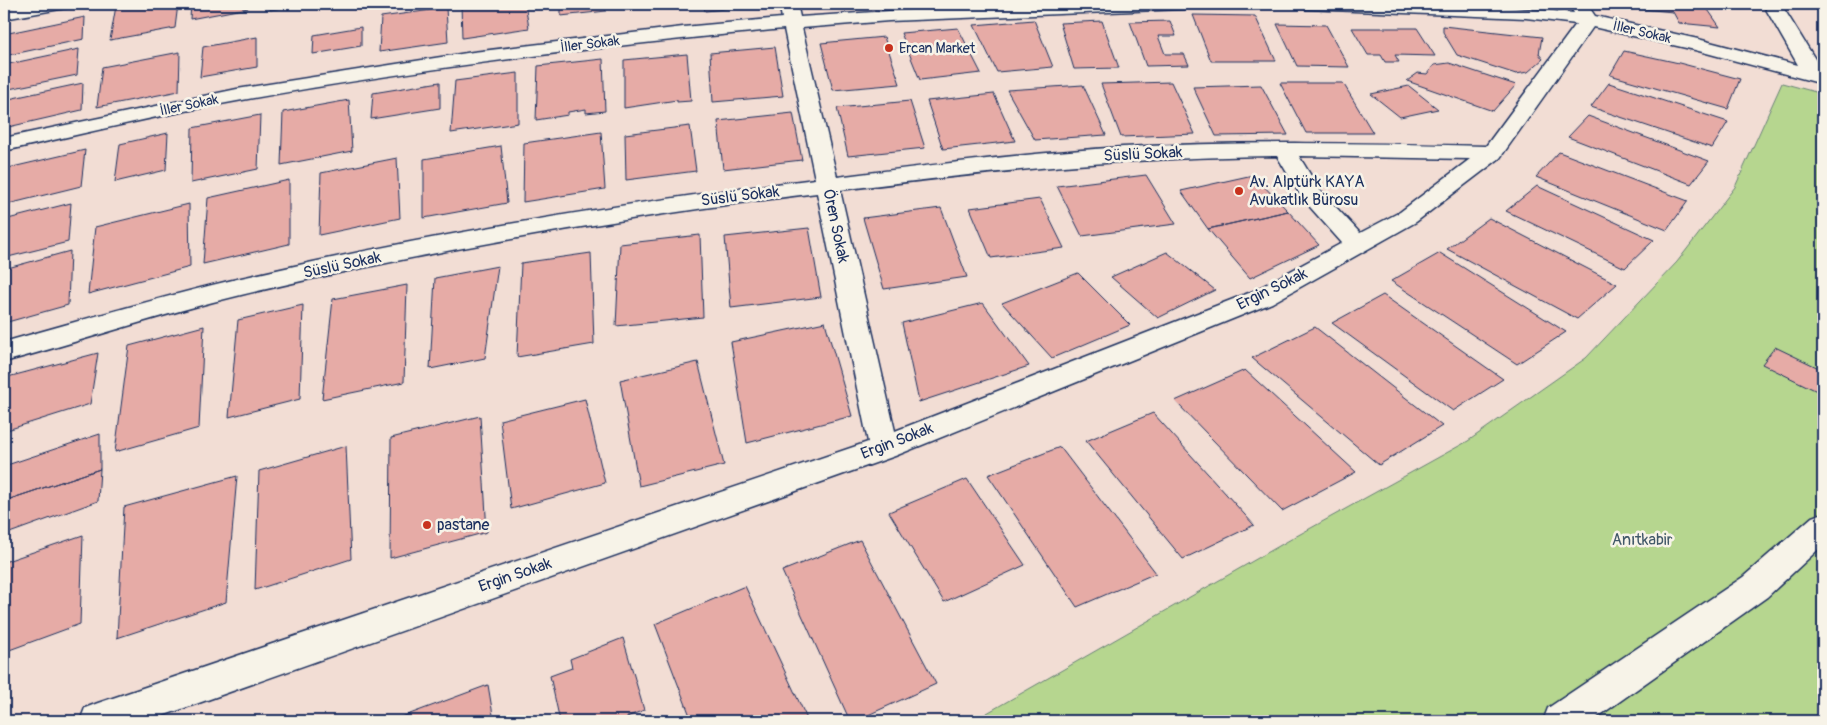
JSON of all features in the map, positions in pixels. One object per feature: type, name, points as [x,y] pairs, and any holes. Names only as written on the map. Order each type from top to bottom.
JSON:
[{"type":"street","points":[[4,14],[60,4]]},
{"type":"street","name":"İller Sokak","points":[[4,144],[237,95],[473,58],[683,33],[790,13],[889,16],[1183,4]]},
{"type":"street","name":"İller Sokak","points":[[1306,4],[1526,13],[1583,12],[1819,77]]},
{"type":"street","points":[[1772,4],[1819,77]]},
{"type":"street","name":"Ergin Sokak","points":[[98,721],[884,448],[1263,296],[1408,217],[1492,152],[1583,12]]},
{"type":"street","name":"Ören Sokak","points":[[790,13],[884,448]]},
{"type":"street","points":[[1283,148],[1310,193],[1356,245]]},
{"type":"street","name":"Süslü Sokak","points":[[4,352],[103,323],[271,280],[403,252],[547,225],[710,199],[1010,163],[1156,152],[1283,148],[1492,152]]},
{"type":"street","points":[[1561,721],[1754,587],[1823,526]]},
{"type":"green space","name":"Anıtkabir","points":[[1782,83],[1823,94],[1823,721],[973,721],[1293,538],[1468,441],[1586,358],[1677,262],[1735,187]]},
{"type":"building","points":[[131,4],[178,4],[175,28],[110,40],[116,6]]},
{"type":"building","points":[[191,4],[248,4],[248,8],[190,19]]},
{"type":"building","points":[[271,4],[312,4],[270,10]]},
{"type":"building","points":[[344,4],[374,4],[344,8]]},
{"type":"building","points":[[461,4],[525,4],[529,28],[462,38]]},
{"type":"building","points":[[561,4],[605,4],[606,11],[561,16]]},
{"type":"building","points":[[624,4],[670,4],[624,9]]},
{"type":"building","points":[[703,4],[765,4],[766,5],[705,11]]},
{"type":"building","points":[[1612,4],[1704,4],[1720,27],[1679,23],[1673,12],[1613,6]]},
{"type":"building","points":[[446,8],[448,42],[379,52],[381,17]]},
{"type":"building","points":[[1193,15],[1255,16],[1276,61],[1211,61]]},
{"type":"building","points":[[85,17],[84,39],[4,56],[4,34]]},
{"type":"building","points":[[1034,20],[1053,67],[997,72],[974,25]]},
{"type":"building","points":[[1102,21],[1119,68],[1074,69],[1060,23]]},
{"type":"building","points":[[1170,21],[1176,36],[1158,36],[1165,54],[1184,54],[1189,65],[1146,66],[1130,22]]},
{"type":"building","points":[[1277,24],[1326,25],[1349,67],[1297,66]]},
{"type":"building","points":[[1443,26],[1542,37],[1539,54],[1543,59],[1528,72],[1516,74],[1457,55],[1443,32]]},
{"type":"building","points":[[361,27],[361,46],[313,54],[314,35]]},
{"type":"building","points":[[958,28],[981,73],[920,80],[901,33]]},
{"type":"building","points":[[1352,28],[1417,28],[1435,56],[1395,55],[1399,62],[1385,62],[1381,55],[1368,55]]},
{"type":"building","points":[[257,37],[257,67],[200,77],[203,47]]},
{"type":"building","points":[[884,37],[900,84],[833,90],[821,43]]},
{"type":"building","points":[[775,47],[783,96],[713,102],[710,53]]},
{"type":"building","points":[[79,49],[77,75],[4,90],[4,65]]},
{"type":"building","points":[[1624,51],[1740,79],[1728,109],[1610,75]]},
{"type":"building","points":[[180,52],[179,91],[97,107],[102,67]]},
{"type":"building","points":[[687,54],[691,101],[677,102],[677,100],[624,108],[624,60]]},
{"type":"building","points":[[603,59],[605,111],[586,113],[586,109],[568,112],[568,115],[536,120],[538,66]]},
{"type":"building","points":[[1449,63],[1516,85],[1493,111],[1407,81],[1418,73],[1427,74],[1434,65]]},
{"type":"building","points":[[518,73],[518,123],[451,133],[455,81]]},
{"type":"building","points":[[440,82],[440,108],[371,119],[373,93]]},
{"type":"building","points":[[1171,82],[1195,134],[1121,137],[1101,84]]},
{"type":"building","points":[[83,83],[82,110],[4,128],[4,100]]},
{"type":"building","points":[[1280,83],[1343,83],[1373,133],[1306,133]]},
{"type":"building","points":[[1609,83],[1728,122],[1712,148],[1591,107]]},
{"type":"building","points":[[1083,85],[1106,135],[1035,140],[1007,90]]},
{"type":"building","points":[[1261,85],[1288,135],[1216,136],[1193,87]]},
{"type":"building","points":[[1409,86],[1438,109],[1400,117],[1371,94]]},
{"type":"building","points":[[994,94],[1015,141],[943,149],[927,101]]},
{"type":"building","points":[[349,100],[352,151],[281,165],[283,112]]},
{"type":"building","points":[[910,101],[925,148],[848,156],[837,108]]},
{"type":"building","points":[[793,113],[802,160],[723,169],[718,121]]},
{"type":"building","points":[[260,115],[258,169],[191,183],[192,128]]},
{"type":"building","points":[[1588,116],[1709,161],[1691,184],[1568,137]]},
{"type":"building","points":[[690,126],[696,171],[626,180],[625,134]]},
{"type":"building","points":[[601,132],[605,189],[523,202],[524,143]]},
{"type":"building","points":[[168,133],[166,170],[115,182],[120,144]]},
{"type":"building","points":[[501,146],[507,203],[424,218],[424,159]]},
{"type":"building","points":[[85,150],[81,186],[4,205],[4,169]]},
{"type":"building","points":[[1559,152],[1688,201],[1667,230],[1536,177]]},
{"type":"building","points":[[397,158],[400,218],[319,235],[321,173]]},
{"type":"building","points":[[1146,175],[1176,224],[1082,236],[1057,186]]},
{"type":"building","points":[[1253,175],[1288,211],[1208,229],[1181,191]]},
{"type":"building","points":[[289,180],[289,244],[203,264],[208,198]]},
{"type":"building","points":[[1537,186],[1654,240],[1625,268],[1506,211]]},
{"type":"building","points":[[1040,199],[1064,248],[991,258],[970,208]]},
{"type":"building","points":[[71,203],[68,242],[4,258],[4,220]]},
{"type":"building","points":[[189,204],[190,267],[88,294],[95,227]]},
{"type":"building","points":[[941,208],[967,277],[884,289],[863,218]]},
{"type":"building","points":[[1288,211],[1319,245],[1250,278],[1208,229]]},
{"type":"building","points":[[1489,218],[1617,284],[1577,319],[1447,249]]},
{"type":"building","points":[[809,228],[821,297],[731,308],[725,237]]},
{"type":"building","points":[[700,235],[703,317],[616,326],[620,244]]},
{"type":"building","points":[[70,251],[68,305],[4,323],[4,269]]},
{"type":"building","points":[[1167,252],[1215,290],[1158,318],[1111,277]]},
{"type":"building","points":[[591,253],[594,344],[517,357],[521,263]]},
{"type":"building","points":[[1440,253],[1566,332],[1517,364],[1391,281]]},
{"type":"building","points":[[498,266],[485,358],[430,369],[435,278]]},
{"type":"building","points":[[1078,273],[1130,325],[1052,358],[1002,303]]},
{"type":"building","points":[[407,285],[404,382],[322,399],[333,299]]},
{"type":"building","points":[[1383,295],[1503,379],[1453,411],[1332,323]]},
{"type":"building","points":[[983,303],[1029,366],[919,402],[902,323]]},
{"type":"building","points":[[303,305],[300,399],[229,417],[238,320]]},
{"type":"building","points":[[825,322],[852,416],[747,443],[731,342]]},
{"type":"building","points":[[204,326],[199,428],[115,452],[129,346]]},
{"type":"building","points":[[1315,327],[1442,426],[1379,465],[1252,358]]},
{"type":"building","points":[[1775,347],[1823,370],[1823,386],[1819,392],[1762,364]]},
{"type":"building","points":[[98,353],[90,404],[4,431],[4,378]]},
{"type":"building","points":[[698,362],[724,465],[639,486],[620,380]]},
{"type":"building","points":[[1245,370],[1356,472],[1282,511],[1175,401]]},
{"type":"building","points":[[585,399],[605,483],[511,509],[500,420]]},
{"type":"building","points":[[1153,413],[1254,525],[1183,559],[1086,441]]},
{"type":"building","points":[[480,416],[487,532],[390,558],[391,438]]},
{"type":"building","points":[[100,434],[100,469],[4,501],[4,466]]},
{"type":"building","points":[[346,446],[351,559],[255,590],[259,471]]},
{"type":"building","points":[[1060,447],[1156,573],[1077,607],[988,475]]},
{"type":"building","points":[[100,469],[98,501],[4,535],[4,501]]},
{"type":"building","points":[[237,476],[226,602],[117,638],[124,507]]},
{"type":"building","points":[[967,479],[1025,565],[944,602],[889,512]]},
{"type":"building","points":[[83,535],[80,624],[4,652],[4,562]]},
{"type":"building","points":[[860,540],[936,684],[855,721],[850,721],[782,571]]},
{"type":"building","points":[[745,586],[808,721],[692,721],[655,624]]},
{"type":"building","points":[[623,638],[644,710],[627,717],[628,721],[560,721],[550,676],[572,668],[570,659]]},
{"type":"building","points":[[488,685],[494,721],[391,721]]},
{"type":"place","name":"Ercan Market","points":[[889,48]]},
{"type":"place","name":"Av. Alptürk KAYA Avukatlık Bürosu","points":[[1239,191]]},
{"type":"place","name":"pastane","points":[[427,525]]}]
